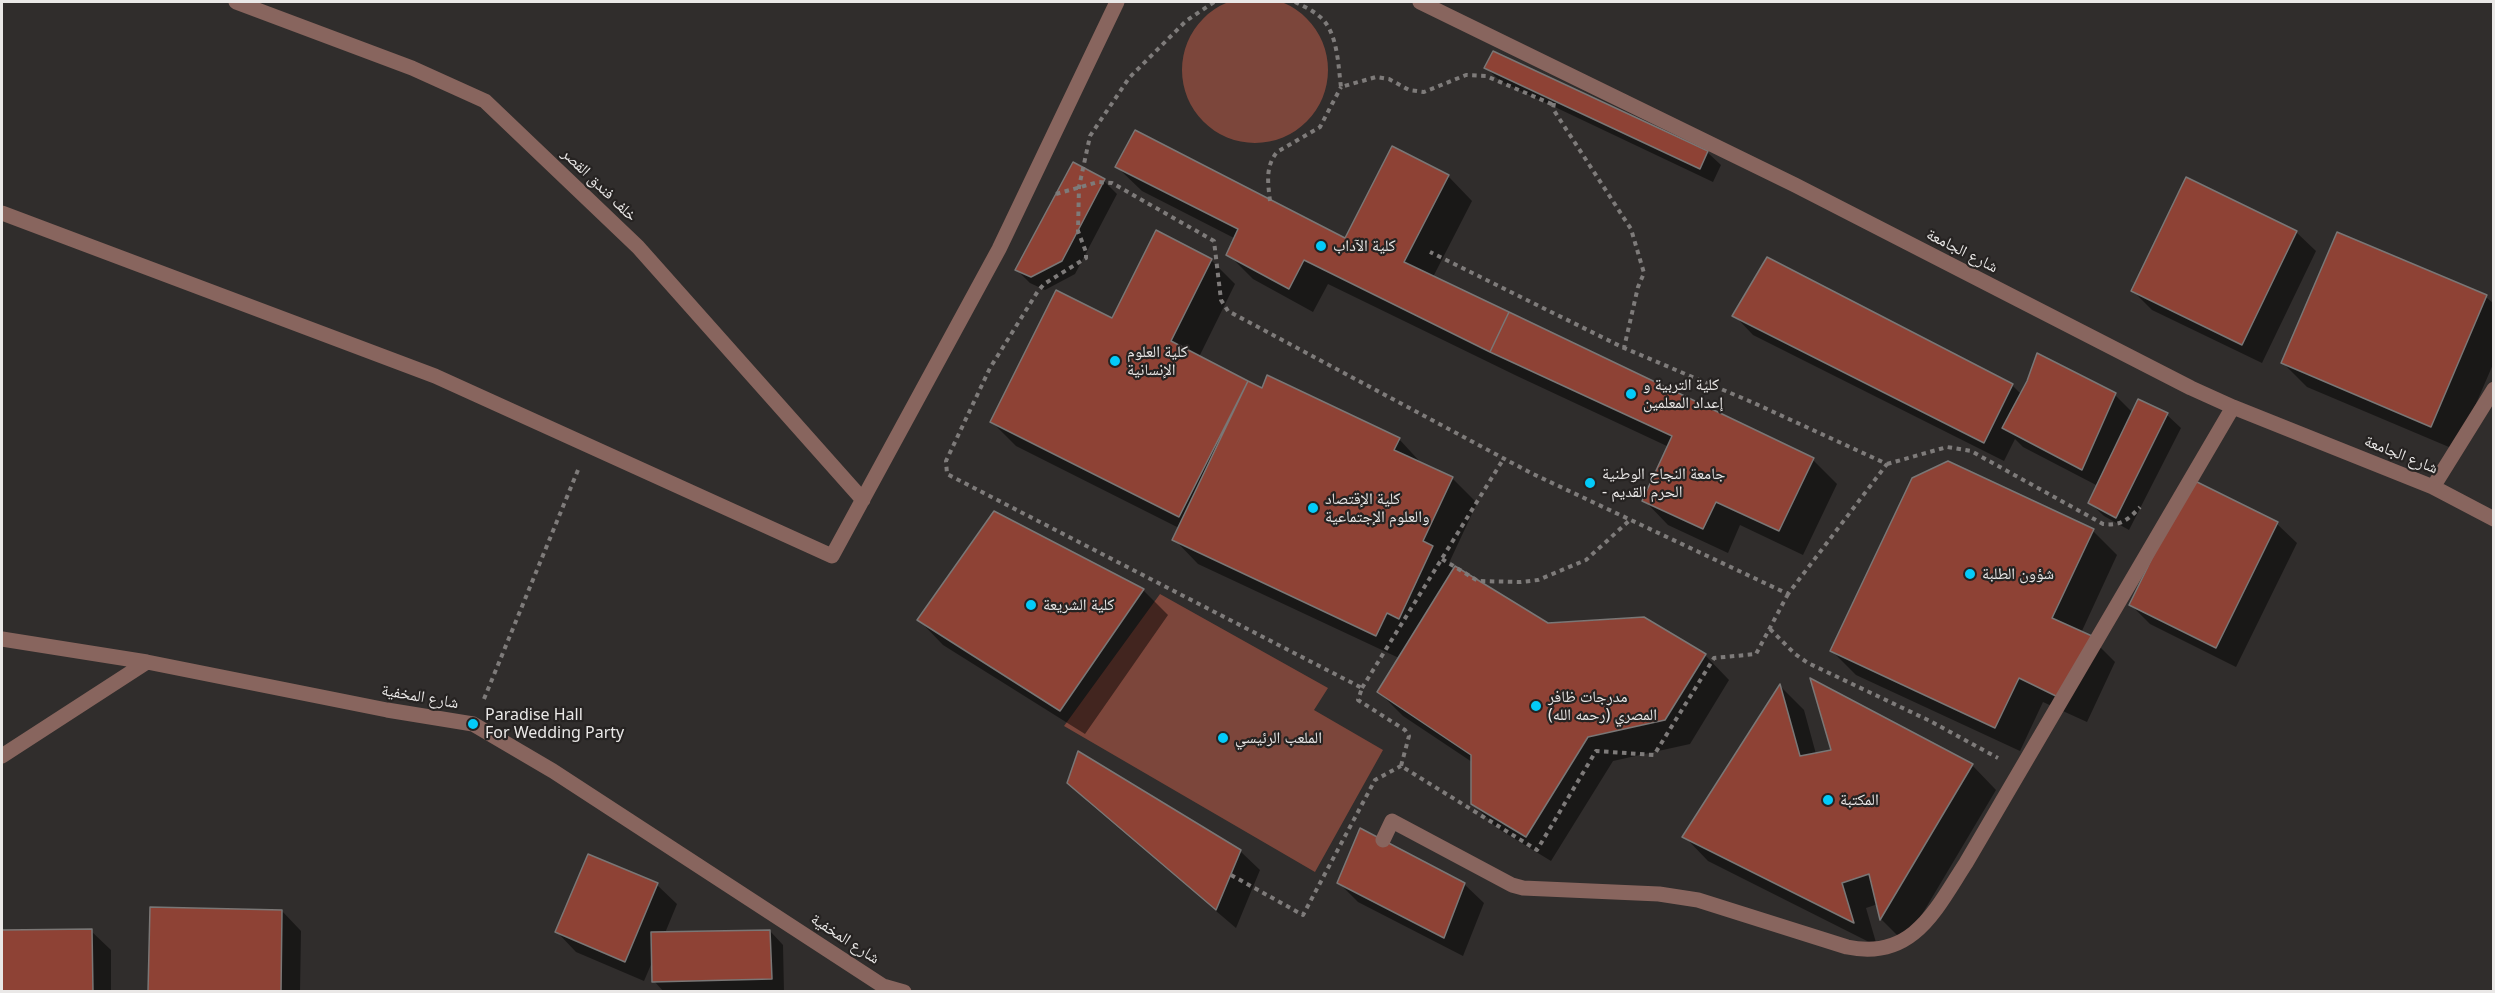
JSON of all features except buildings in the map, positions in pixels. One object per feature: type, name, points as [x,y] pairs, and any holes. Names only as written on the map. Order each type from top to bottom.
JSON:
[{"type":"street","name":"خلف فندق القصر","points":[[236,2],[412,68],[485,101],[638,247],[863,500]]},
{"type":"street","points":[[2,213],[435,376],[832,556],[994,260],[1117,2]]},
{"type":"street","name":"شارع الجامعة","points":[[1420,2],[1795,185],[2232,407],[2433,487],[2493,519]]},
{"type":"street","points":[[2433,487],[2493,389]]},
{"type":"street","points":[[1383,840],[1392,821],[1512,885],[1523,888],[1659,894],[1698,900],[1866,951],[1899,942],[1920,930],[1966,863],[2232,407]]},
{"type":"street","name":"شارع المخفية","points":[[2,639],[147,662],[387,710],[473,724],[553,771],[883,986],[904,992]]},
{"type":"street","points":[[2,756],[147,662]]},
{"type":"path","points":[[1214,2],[1186,21],[1121,88],[1090,136],[1079,187],[1078,231],[1086,258],[1044,284],[1038,291],[990,368],[946,460],[947,474],[1362,688]]},
{"type":"path","points":[[1270,201],[1267,172],[1273,157],[1277,152],[1320,127],[1341,87],[1338,60],[1329,29],[1322,18],[1295,2]]},
{"type":"path","points":[[1564,72],[1553,109],[1631,229],[1644,273],[1638,286],[1624,348]]},
{"type":"path","points":[[1341,87],[1382,78],[1409,90],[1424,92],[1466,75],[1486,75],[1554,105]]},
{"type":"path","points":[[1021,204],[1098,182],[1111,183],[1211,237],[1216,245],[1221,300],[1228,310],[1504,458],[1788,594]]},
{"type":"path","points":[[1430,252],[1624,348],[1754,403],[1887,464]]},
{"type":"path","points":[[473,724],[588,444]]},
{"type":"path","points":[[1401,766],[1537,850],[1596,751],[1654,755],[1714,658],[1756,654],[1788,594],[1887,464],[1947,447],[1971,451],[2103,524],[2116,526],[2127,521],[2144,504]]},
{"type":"path","points":[[1231,874],[1303,915],[1375,780],[1401,766],[1409,736],[1405,730],[1358,700],[1362,688],[1504,458]]},
{"type":"path","points":[[1442,559],[1479,581],[1539,580],[1586,561],[1631,519]]},
{"type":"path","points":[[1770,629],[1795,654],[1808,663],[1930,722],[2020,770]]},
{"type":"shaded area","points":[[1255,-3],[1283,3],[1306,19],[1322,42],[1328,70],[1322,98],[1306,121],[1283,137],[1255,143],[1227,137],[1204,121],[1188,98],[1182,70],[1188,42],[1204,19],[1227,3]]},
{"type":"shaded area","name":"الملعب الرئيسي","points":[[1160,594],[1328,688],[1314,710],[1383,750],[1315,872],[1064,726]]},
{"type":"place","name":"كلية الآداب","points":[[1321,246]]},
{"type":"place","name":"كلية العلوم الإنسانية","points":[[1115,361]]},
{"type":"place","name":"كلية التربية و إعداد المعلمين","points":[[1631,394]]},
{"type":"place","name":"جامعة النجاح الوطنية - الحرم القديم","points":[[1590,483]]},
{"type":"place","name":"كلية الإقتصاد والعلوم الإجتماعية","points":[[1313,508]]},
{"type":"place","name":"شؤون الطلبة","points":[[1970,574]]},
{"type":"place","name":"كلية الشريعة","points":[[1031,605]]},
{"type":"place","name":"مدرجات ظافر المصري (رحمه الله)","points":[[1536,706]]},
{"type":"place","name":"Paradise Hall For Wedding Party","points":[[473,724]]},
{"type":"place","name":"الملعب الرئيسي","points":[[1223,738]]},
{"type":"place","name":"المكتبة","points":[[1828,800]]}]
